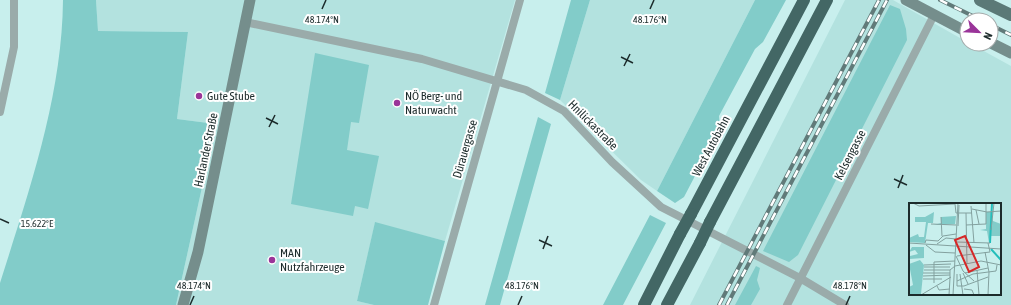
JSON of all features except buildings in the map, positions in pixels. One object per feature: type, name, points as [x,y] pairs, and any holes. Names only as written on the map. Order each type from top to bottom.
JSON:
[{"type":"highway","name":"West Autobahn","points":[[644,305],[804,0]]},
{"type":"highway","points":[[667,305],[827,0]]},
{"type":"main road","name":"Harlander Straße","points":[[183,305],[198,252],[250,0]]},
{"type":"main road","points":[[906,0],[959,28]]},
{"type":"main road","points":[[980,0],[1011,15]]},
{"type":"main road","points":[[999,47],[1011,53]]},
{"type":"street","points":[[0,112],[14,47],[14,0]]},
{"type":"street","name":"Dürauergasse","points":[[434,305],[520,0]]},
{"type":"street","name":"Kelsengasse","points":[[787,305],[934,15]]},
{"type":"street","name":"Hnilickastraße","points":[[245,22],[422,59],[497,80],[526,90],[564,111],[612,162],[661,207],[800,278],[845,305]]},
{"type":"shaded area","points":[[63,0],[96,0],[98,31],[188,32],[177,119],[216,124],[176,305],[0,305],[0,283],[32,179],[50,108],[57,72]]},
{"type":"shaded area","points":[[96,0],[515,0],[445,241],[375,223],[357,301],[374,305],[176,305],[216,124],[177,119],[188,32],[98,31]]},
{"type":"shaded area","points":[[571,0],[590,0],[560,100],[545,93]]},
{"type":"shaded area","points":[[590,0],[755,0],[657,191],[641,180],[560,100]]},
{"type":"shaded area","points":[[755,0],[786,0],[763,42],[755,49],[719,116],[720,128],[684,197],[675,203],[657,191]]},
{"type":"shaded area","points":[[845,0],[893,0],[959,37],[959,52],[986,52],[1011,66],[1011,305],[690,305]]},
{"type":"shaded area","points":[[890,5],[900,9],[906,29],[907,40],[798,255],[789,262],[763,251]]},
{"type":"shaded area","points":[[315,53],[369,65],[359,123],[351,122],[347,150],[379,156],[368,209],[355,206],[353,216],[291,204]]},
{"type":"shaded area","points":[[538,117],[551,124],[500,305],[485,305]]},
{"type":"shaded area","points":[[650,215],[666,223],[623,305],[603,305]]},
{"type":"shaded area","points":[[375,222],[445,241],[428,305],[374,305],[357,301]]},
{"type":"shaded area","points":[[756,266],[760,268],[757,280],[760,289],[751,305],[735,305]]},
{"type":"railway","points":[[719,305],[879,0]]},
{"type":"railway","points":[[727,305],[887,0]]},
{"type":"railway","points":[[940,0],[965,12]]},
{"type":"railway","points":[[999,29],[1011,35]]},
{"type":"place","name":"Gute Stube","points":[[199,96]]},
{"type":"place","name":"NÖ Berg- und Naturwacht","points":[[397,103]]},
{"type":"place","name":"MAN Nutzfahrzeuge","points":[[272,260]]}]
